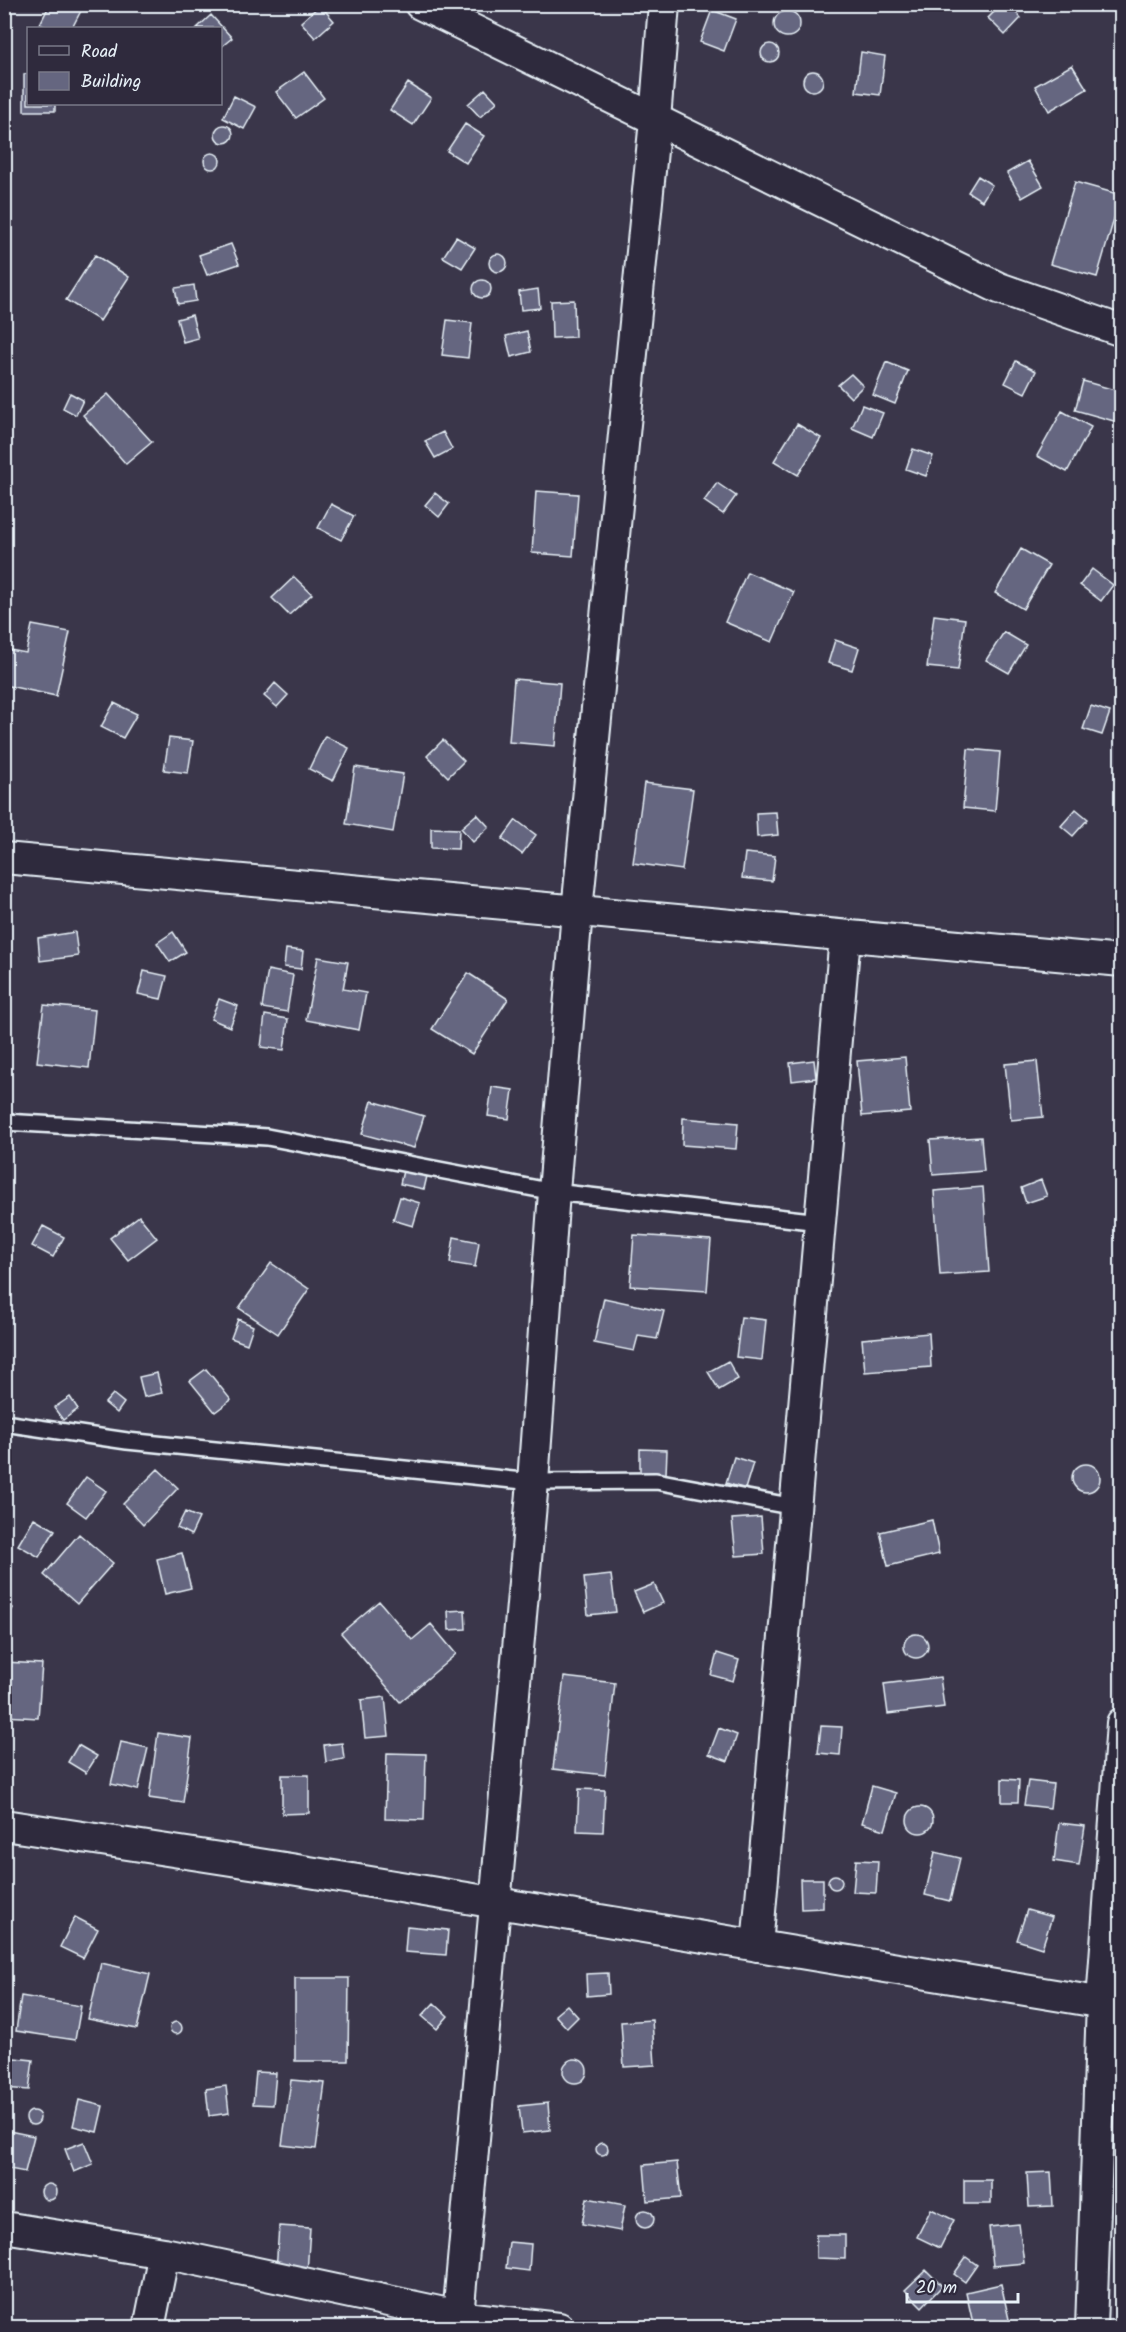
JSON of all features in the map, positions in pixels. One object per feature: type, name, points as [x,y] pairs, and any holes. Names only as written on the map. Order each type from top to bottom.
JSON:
[{"type":"street","points":[[420,4],[999,288],[1122,331]]},
{"type":"street","points":[[457,2322],[533,1482],[577,910],[655,120],[664,4]]},
{"type":"street","points":[[4,858],[1122,961]]},
{"type":"street","points":[[756,1946],[844,936]]},
{"type":"street","points":[[1091,2328],[1112,2004],[1122,1723]]},
{"type":"street","points":[[4,1825],[291,1869],[1112,2004]]},
{"type":"street","points":[[4,2227],[164,2253],[457,2322],[560,2328]]},
{"type":"street","points":[[149,2328],[164,2253]]},
{"type":"lane","points":[[4,1122],[267,1137],[554,1192],[819,1222]]},
{"type":"lane","points":[[4,1423],[127,1441],[533,1482],[656,1481],[795,1507]]},
{"type":"building","points":[[50,4],[84,5],[73,27],[46,27],[40,24]]},
{"type":"building","points":[[1002,4],[1008,4],[1021,18],[1005,35],[988,18]]},
{"type":"building","points":[[320,5],[334,21],[315,38],[301,22]]},
{"type":"building","points":[[712,10],[736,19],[724,51],[700,42]]},
{"type":"building","points":[[787,11],[796,15],[800,24],[796,33],[787,37],[778,33],[774,24],[778,15]]},
{"type":"building","points":[[211,15],[222,27],[198,27]]},
{"type":"building","points":[[222,27],[232,38],[222,46]]},
{"type":"building","points":[[770,44],[776,47],[779,53],[776,59],[770,62],[764,59],[761,53],[764,47]]},
{"type":"building","points":[[861,52],[885,56],[880,95],[856,92]]},
{"type":"building","points":[[1072,65],[1087,89],[1049,111],[1035,86]]},
{"type":"building","points":[[809,71],[817,71],[823,77],[823,85],[817,91],[809,91],[803,85],[803,77]]},
{"type":"building","points":[[304,72],[324,98],[296,118],[276,92]]},
{"type":"building","points":[[24,74],[27,74],[27,105],[55,105],[55,111],[24,111]]},
{"type":"building","points":[[408,83],[431,98],[413,125],[390,110]]},
{"type":"building","points":[[485,89],[497,102],[480,117],[468,104]]},
{"type":"building","points":[[234,96],[256,107],[244,129],[223,118]]},
{"type":"building","points":[[465,124],[484,136],[466,163],[447,151]]},
{"type":"building","points":[[224,125],[230,128],[233,134],[230,140],[224,143],[218,140],[215,134],[218,128]]},
{"type":"building","points":[[209,153],[215,153],[220,161],[218,167],[209,169],[204,164],[204,158]]},
{"type":"building","points":[[1028,161],[1043,186],[1022,198],[1007,173]]},
{"type":"building","points":[[978,176],[992,185],[982,201],[968,192]]},
{"type":"building","points":[[1075,182],[1121,195],[1097,277],[1050,264]]},
{"type":"building","points":[[456,237],[475,248],[462,268],[443,257]]},
{"type":"building","points":[[231,244],[239,264],[207,275],[199,255]]},
{"type":"building","points":[[498,254],[504,257],[507,263],[504,269],[498,272],[492,269],[489,263],[492,257]]},
{"type":"building","points":[[95,255],[129,277],[100,321],[66,300]]},
{"type":"building","points":[[482,280],[488,283],[491,289],[488,295],[482,298],[476,295],[473,289],[476,283]]},
{"type":"building","points":[[194,285],[196,301],[178,304],[175,288]]},
{"type":"building","points":[[538,289],[540,308],[521,310],[519,292]]},
{"type":"building","points":[[574,300],[575,337],[552,338],[551,301]]},
{"type":"building","points":[[192,315],[198,338],[183,342],[177,319]]},
{"type":"building","points":[[447,320],[472,323],[468,358],[442,355]]},
{"type":"building","points":[[527,331],[531,352],[511,357],[506,336]]},
{"type":"building","points":[[1016,361],[1036,371],[1025,393],[1005,383]]},
{"type":"building","points":[[886,362],[908,371],[895,404],[873,395]]},
{"type":"building","points":[[851,374],[863,386],[851,398],[838,385]]},
{"type":"building","points":[[1083,381],[1122,392],[1121,423],[1075,410]]},
{"type":"building","points":[[70,393],[83,400],[76,415],[63,408]]},
{"type":"building","points":[[108,394],[152,442],[126,464],[83,415]]},
{"type":"building","points":[[862,405],[883,413],[873,437],[852,428]]},
{"type":"building","points":[[1062,411],[1091,427],[1067,472],[1037,456]]},
{"type":"building","points":[[797,424],[821,438],[798,475],[774,461]]},
{"type":"building","points":[[443,432],[452,449],[435,458],[425,441]]},
{"type":"building","points":[[913,449],[933,456],[926,476],[906,469]]},
{"type":"building","points":[[717,483],[736,496],[723,514],[704,501]]},
{"type":"building","points":[[536,491],[578,494],[573,556],[532,553]]},
{"type":"building","points":[[435,493],[449,504],[439,517],[425,505]]},
{"type":"building","points":[[331,504],[354,516],[341,540],[318,528]]},
{"type":"building","points":[[1021,549],[1049,565],[1023,609],[995,593]]},
{"type":"building","points":[[1092,569],[1113,585],[1101,601],[1080,585]]},
{"type":"building","points":[[747,572],[794,592],[772,642],[725,622]]},
{"type":"building","points":[[294,577],[312,594],[289,615],[272,598]]},
{"type":"building","points":[[934,615],[965,619],[958,670],[927,667]]},
{"type":"building","points":[[32,625],[70,632],[56,696],[4,685],[4,649],[26,653]]},
{"type":"building","points":[[1004,632],[1026,645],[1009,673],[986,660]]},
{"type":"building","points":[[835,640],[859,648],[852,670],[828,663]]},
{"type":"building","points":[[514,679],[560,683],[555,746],[509,742]]},
{"type":"building","points":[[275,683],[288,695],[277,707],[264,696]]},
{"type":"building","points":[[114,703],[137,714],[123,738],[101,727]]},
{"type":"building","points":[[1091,706],[1110,712],[1102,735],[1083,729]]},
{"type":"building","points":[[325,736],[349,748],[333,781],[309,769]]},
{"type":"building","points":[[169,738],[193,741],[188,773],[164,770]]},
{"type":"building","points":[[443,740],[464,761],[448,777],[427,756]]},
{"type":"building","points":[[968,749],[1000,752],[995,811],[963,808]]},
{"type":"building","points":[[355,767],[403,774],[393,832],[346,824]]},
{"type":"building","points":[[644,783],[693,789],[682,870],[633,863]]},
{"type":"building","points":[[1076,809],[1088,819],[1073,836],[1061,826]]},
{"type":"building","points":[[776,812],[778,835],[757,837],[756,813]]},
{"type":"building","points":[[477,814],[489,827],[473,842],[461,828]]},
{"type":"building","points":[[516,820],[536,835],[522,854],[502,839]]},
{"type":"building","points":[[431,828],[459,829],[458,849],[431,848]]},
{"type":"building","points":[[745,853],[775,856],[772,881],[742,878]]},
{"type":"building","points":[[75,932],[78,956],[40,961],[38,938]]},
{"type":"building","points":[[173,932],[186,952],[170,962],[157,943]]},
{"type":"building","points":[[286,949],[303,951],[301,969],[284,967]]},
{"type":"building","points":[[318,957],[348,962],[343,989],[366,993],[359,1030],[306,1020]]},
{"type":"building","points":[[268,970],[293,975],[287,1012],[262,1008]]},
{"type":"building","points":[[144,971],[167,976],[161,999],[138,994]]},
{"type":"building","points":[[468,973],[508,999],[472,1054],[432,1029]]},
{"type":"building","points":[[219,999],[238,1006],[230,1027],[211,1019]]},
{"type":"building","points":[[44,1005],[95,1010],[89,1068],[37,1062]]},
{"type":"building","points":[[265,1015],[288,1019],[284,1050],[261,1047]]},
{"type":"building","points":[[905,1057],[910,1112],[862,1116],[857,1061]]},
{"type":"building","points":[[814,1060],[816,1078],[792,1081],[790,1063]]},
{"type":"building","points":[[1037,1061],[1043,1117],[1011,1120],[1005,1064]]},
{"type":"building","points":[[492,1087],[513,1090],[509,1119],[488,1116]]},
{"type":"building","points":[[372,1101],[424,1116],[414,1148],[362,1134]]},
{"type":"building","points":[[683,1118],[738,1123],[736,1149],[682,1145]]},
{"type":"building","points":[[981,1137],[984,1171],[933,1175],[930,1140]]},
{"type":"building","points":[[404,1166],[428,1172],[424,1189],[400,1184]]},
{"type":"building","points":[[1041,1180],[1047,1196],[1026,1203],[1021,1188]]},
{"type":"building","points":[[983,1187],[989,1272],[940,1275],[934,1191]]},
{"type":"building","points":[[400,1197],[420,1203],[413,1226],[393,1220]]},
{"type":"building","points":[[139,1216],[157,1238],[128,1260],[110,1238]]},
{"type":"building","points":[[43,1226],[64,1237],[53,1257],[32,1246]]},
{"type":"building","points":[[634,1235],[711,1240],[707,1291],[630,1286]]},
{"type":"building","points":[[454,1237],[479,1242],[475,1267],[450,1263]]},
{"type":"building","points":[[271,1263],[309,1289],[278,1334],[239,1308]]},
{"type":"building","points":[[604,1298],[664,1311],[657,1339],[638,1336],[634,1351],[594,1343]]},
{"type":"building","points":[[741,1317],[766,1320],[762,1360],[736,1357]]},
{"type":"building","points":[[238,1319],[253,1326],[247,1344],[231,1338]]},
{"type":"building","points":[[929,1333],[931,1367],[865,1372],[862,1339]]},
{"type":"building","points":[[728,1361],[738,1379],[719,1390],[708,1372]]},
{"type":"building","points":[[206,1369],[231,1400],[215,1412],[190,1381]]},
{"type":"building","points":[[157,1373],[162,1393],[144,1397],[139,1377]]},
{"type":"building","points":[[113,1394],[124,1403],[117,1413],[105,1403]]},
{"type":"building","points":[[70,1397],[78,1409],[63,1420],[54,1408]]},
{"type":"building","points":[[640,1449],[667,1450],[666,1474],[640,1474]]},
{"type":"building","points":[[734,1457],[753,1463],[745,1489],[726,1483]]},
{"type":"building","points":[[1086,1464],[1096,1468],[1100,1478],[1096,1488],[1086,1492],[1076,1488],[1072,1478],[1076,1468]]},
{"type":"building","points":[[158,1469],[178,1488],[143,1525],[123,1504]]},
{"type":"building","points":[[86,1477],[106,1491],[86,1517],[67,1503]]},
{"type":"building","points":[[185,1512],[199,1518],[191,1535],[177,1528]]},
{"type":"building","points":[[761,1517],[764,1554],[736,1556],[732,1519]]},
{"type":"building","points":[[34,1518],[55,1530],[39,1557],[18,1545]]},
{"type":"building","points":[[932,1520],[939,1554],[888,1566],[880,1532]]},
{"type":"building","points":[[79,1534],[113,1563],[77,1604],[44,1575]]},
{"type":"building","points":[[182,1553],[191,1588],[165,1594],[157,1559]]},
{"type":"building","points":[[611,1575],[616,1612],[588,1615],[584,1578]]},
{"type":"building","points":[[654,1584],[663,1603],[643,1612],[634,1592]]},
{"type":"building","points":[[379,1601],[412,1640],[431,1624],[456,1654],[400,1702],[341,1633]]},
{"type":"building","points":[[4,1604],[13,1608],[4,1623]]},
{"type":"building","points":[[465,1610],[466,1629],[449,1630],[448,1611]]},
{"type":"building","points":[[916,1634],[925,1637],[928,1646],[925,1655],[916,1658],[907,1655],[904,1646],[907,1637]]},
{"type":"building","points":[[717,1653],[739,1660],[733,1681],[711,1675]]},
{"type":"building","points":[[4,1662],[42,1664],[38,1718],[4,1716]]},
{"type":"building","points":[[564,1677],[615,1683],[605,1775],[553,1769]]},
{"type":"building","points":[[940,1677],[944,1707],[888,1714],[884,1684]]},
{"type":"building","points":[[385,1697],[389,1736],[365,1738],[361,1700]]},
{"type":"building","points":[[821,1726],[842,1727],[840,1755],[818,1753]]},
{"type":"building","points":[[719,1728],[737,1735],[728,1761],[709,1754]]},
{"type":"building","points":[[158,1733],[192,1738],[183,1803],[149,1798]]},
{"type":"building","points":[[121,1742],[148,1748],[138,1790],[111,1784]]},
{"type":"building","points":[[342,1743],[344,1759],[326,1762],[324,1745]]},
{"type":"building","points":[[78,1745],[97,1756],[86,1773],[68,1762]]},
{"type":"building","points":[[387,1753],[426,1754],[424,1820],[385,1819]]},
{"type":"building","points":[[282,1775],[309,1775],[309,1813],[282,1814]]},
{"type":"building","points":[[1002,1779],[1019,1780],[1018,1802],[1002,1802]]},
{"type":"building","points":[[1028,1781],[1053,1784],[1050,1808],[1024,1805]]},
{"type":"building","points":[[872,1786],[896,1793],[885,1830],[862,1823]]},
{"type":"building","points":[[579,1789],[605,1790],[603,1832],[577,1831]]},
{"type":"building","points":[[920,1807],[929,1811],[933,1820],[929,1829],[920,1833],[911,1829],[907,1820],[911,1811]]},
{"type":"building","points":[[1059,1823],[1085,1826],[1079,1865],[1054,1861]]},
{"type":"building","points":[[935,1852],[960,1858],[950,1901],[925,1895]]},
{"type":"building","points":[[856,1860],[878,1861],[876,1893],[853,1892]]},
{"type":"building","points":[[835,1875],[840,1877],[842,1882],[840,1887],[835,1889],[830,1887],[828,1882],[830,1877]]},
{"type":"building","points":[[800,1879],[823,1879],[823,1908],[801,1909]]},
{"type":"building","points":[[1027,1910],[1052,1917],[1042,1948],[1017,1940]]},
{"type":"building","points":[[75,1917],[98,1929],[83,1958],[60,1947]]},
{"type":"building","points":[[407,1926],[448,1930],[446,1955],[405,1952]]},
{"type":"building","points":[[101,1963],[150,1974],[137,2029],[88,2019]]},
{"type":"building","points":[[608,1973],[609,1994],[587,1996],[586,1974]]},
{"type":"building","points":[[295,1978],[349,1978],[348,2061],[295,2061]]},
{"type":"building","points":[[21,1996],[81,2006],[75,2040],[16,2031]]},
{"type":"building","points":[[434,2003],[448,2016],[437,2029],[422,2016]]},
{"type":"building","points":[[567,2005],[578,2017],[567,2028],[555,2015]]},
{"type":"building","points":[[652,2020],[655,2065],[624,2067],[621,2022]]},
{"type":"building","points":[[176,2022],[182,2028],[176,2034],[170,2028]]},
{"type":"building","points":[[4,2057],[33,2060],[29,2090],[4,2088]]},
{"type":"building","points":[[575,2059],[580,2060],[586,2066],[586,2076],[580,2082],[575,2083],[570,2082],[564,2076],[563,2071],[564,2066],[570,2060]]},
{"type":"building","points":[[256,2072],[276,2073],[273,2105],[253,2104]]},
{"type":"building","points":[[291,2080],[325,2083],[316,2149],[282,2145]]},
{"type":"building","points":[[226,2086],[229,2113],[209,2116],[206,2089]]},
{"type":"building","points":[[79,2100],[103,2106],[97,2132],[73,2126]]},
{"type":"building","points":[[548,2103],[550,2130],[522,2133],[519,2106]]},
{"type":"building","points":[[33,2111],[38,2113],[40,2118],[38,2123],[33,2125],[28,2123],[26,2118],[28,2113]]},
{"type":"building","points":[[9,2131],[34,2136],[25,2172],[4,2168],[4,2153]]},
{"type":"building","points":[[84,2142],[93,2164],[74,2172],[65,2149]]},
{"type":"building","points":[[602,2143],[608,2149],[602,2155],[596,2149]]},
{"type":"building","points":[[677,2162],[681,2198],[647,2201],[644,2165]]},
{"type":"building","points":[[1051,2172],[1053,2206],[1029,2207],[1027,2173]]},
{"type":"building","points":[[964,2180],[991,2180],[991,2204],[964,2204]]},
{"type":"building","points":[[49,2184],[55,2186],[57,2192],[55,2198],[49,2200],[43,2198],[41,2192],[43,2186]]},
{"type":"building","points":[[587,2198],[625,2205],[620,2231],[582,2224]]},
{"type":"building","points":[[931,2209],[954,2220],[940,2248],[917,2237]]},
{"type":"building","points":[[645,2210],[651,2213],[654,2219],[651,2225],[645,2228],[639,2225],[636,2219],[639,2213]]},
{"type":"building","points":[[1019,2224],[1024,2263],[993,2266],[989,2227]]},
{"type":"building","points":[[279,2226],[310,2228],[307,2273],[276,2271]]},
{"type":"building","points":[[816,2235],[845,2235],[845,2259],[816,2258]]},
{"type":"building","points":[[509,2242],[531,2244],[529,2271],[506,2268]]},
{"type":"building","points":[[966,2257],[977,2265],[965,2282],[954,2274]]},
{"type":"building","points":[[926,2270],[942,2286],[922,2307],[905,2290]]},
{"type":"building","points":[[1001,2284],[1011,2328],[974,2328],[966,2292]]}]
